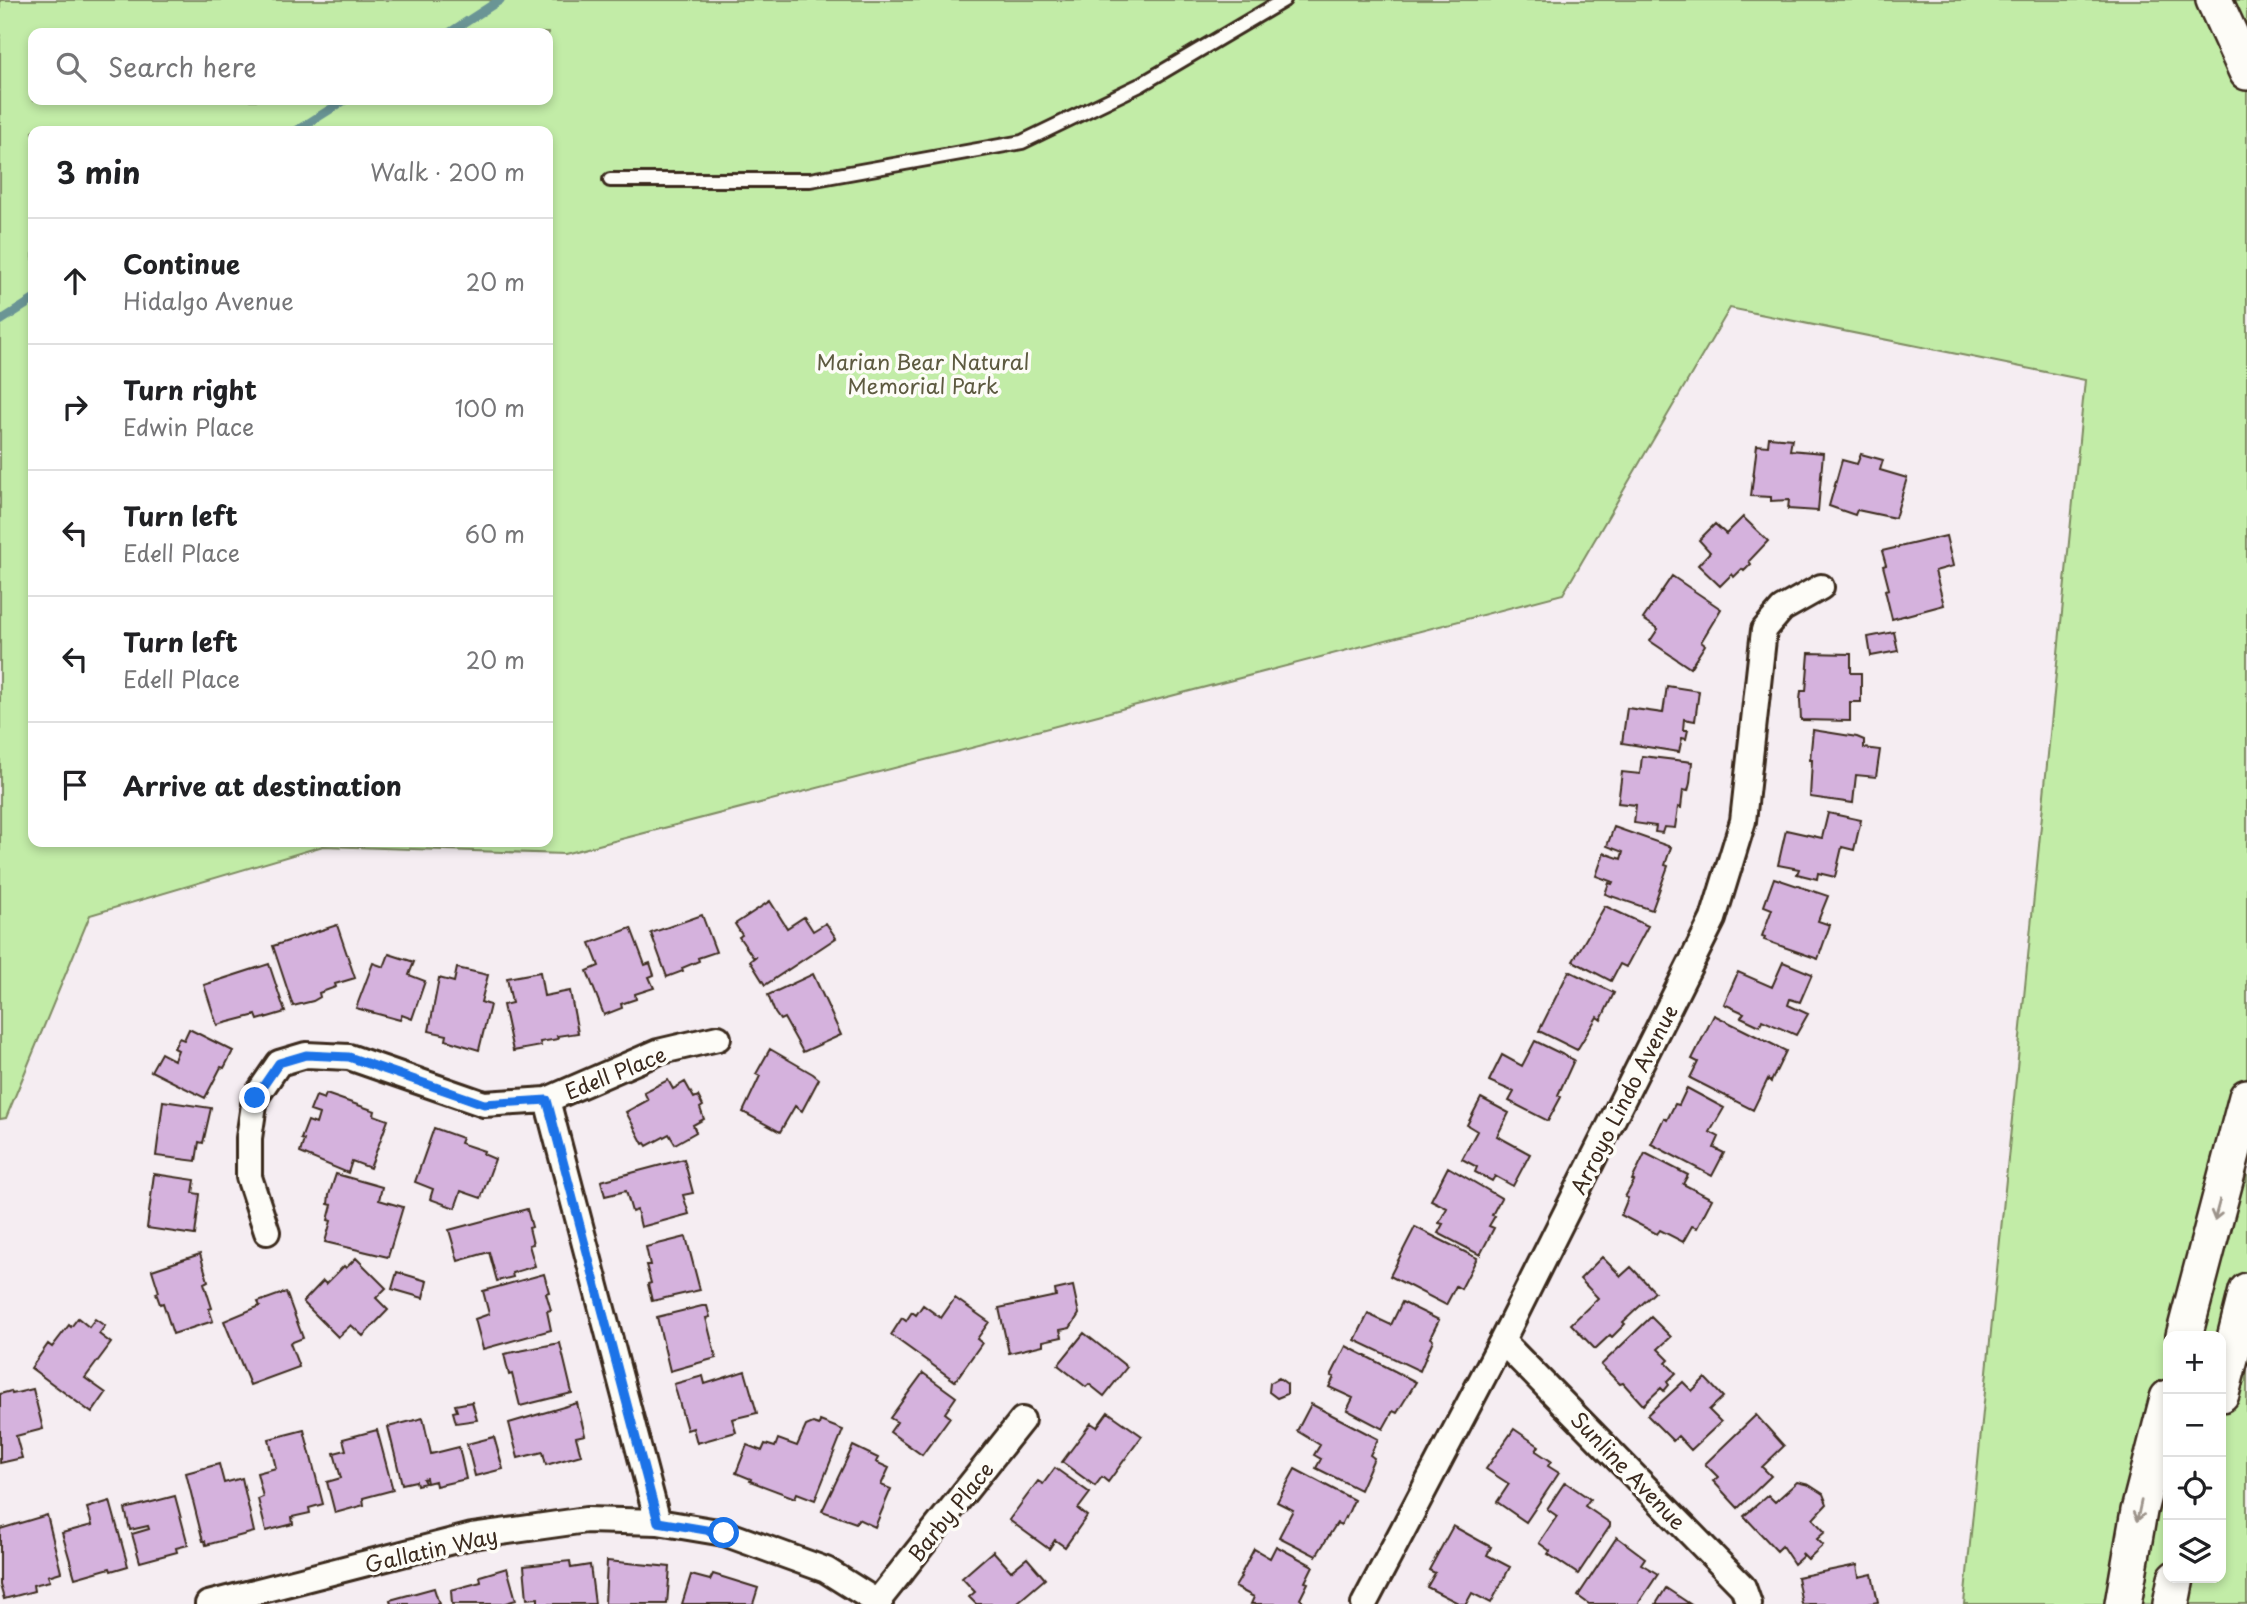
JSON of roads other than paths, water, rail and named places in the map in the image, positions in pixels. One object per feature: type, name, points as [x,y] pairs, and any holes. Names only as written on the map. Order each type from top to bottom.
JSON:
[{"type":"main road","points":[[2214,0],[2247,72]]},
{"type":"main road","points":[[2185,1331],[2247,1097]]},
{"type":"main road","points":[[2226,1374],[2247,1291]]},
{"type":"main road","points":[[2123,1604],[2139,1511],[2163,1417]]},
{"type":"main road","points":[[2171,1604],[2175,1583]]},
{"type":"street","name":"Arroyo Lindo Avenue","points":[[1364,1604],[1502,1340],[1713,919],[1743,821],[1764,630],[1782,609],[1821,587]]},
{"type":"street","name":"Edell Place","points":[[267,1232],[249,1177],[249,1138],[255,1098],[279,1063],[306,1055],[349,1057],[484,1104],[547,1100],[658,1052],[718,1038]]},
{"type":"street","points":[[547,1100],[658,1522]]},
{"type":"street","name":"Sunline Avenue","points":[[1502,1340],[1743,1587],[1749,1604]]},
{"type":"street","name":"Barby Place","points":[[878,1603],[1022,1420]]},
{"type":"street","name":"Gallatin Way","points":[[208,1604],[471,1536],[586,1520],[658,1522],[724,1533],[827,1570],[878,1603]]},
{"type":"lane","points":[[610,180],[810,180],[1022,142],[1140,85],[1284,0]]},
{"type":"waterway","points":[[457,28],[500,0]]},
{"type":"waterway","points":[[304,126],[337,105]]},
{"type":"waterway","points":[[0,321],[28,303]]},
{"type":"park label","name":"Marian Bear Natural Memorial Park","points":[[923,373]]}]
